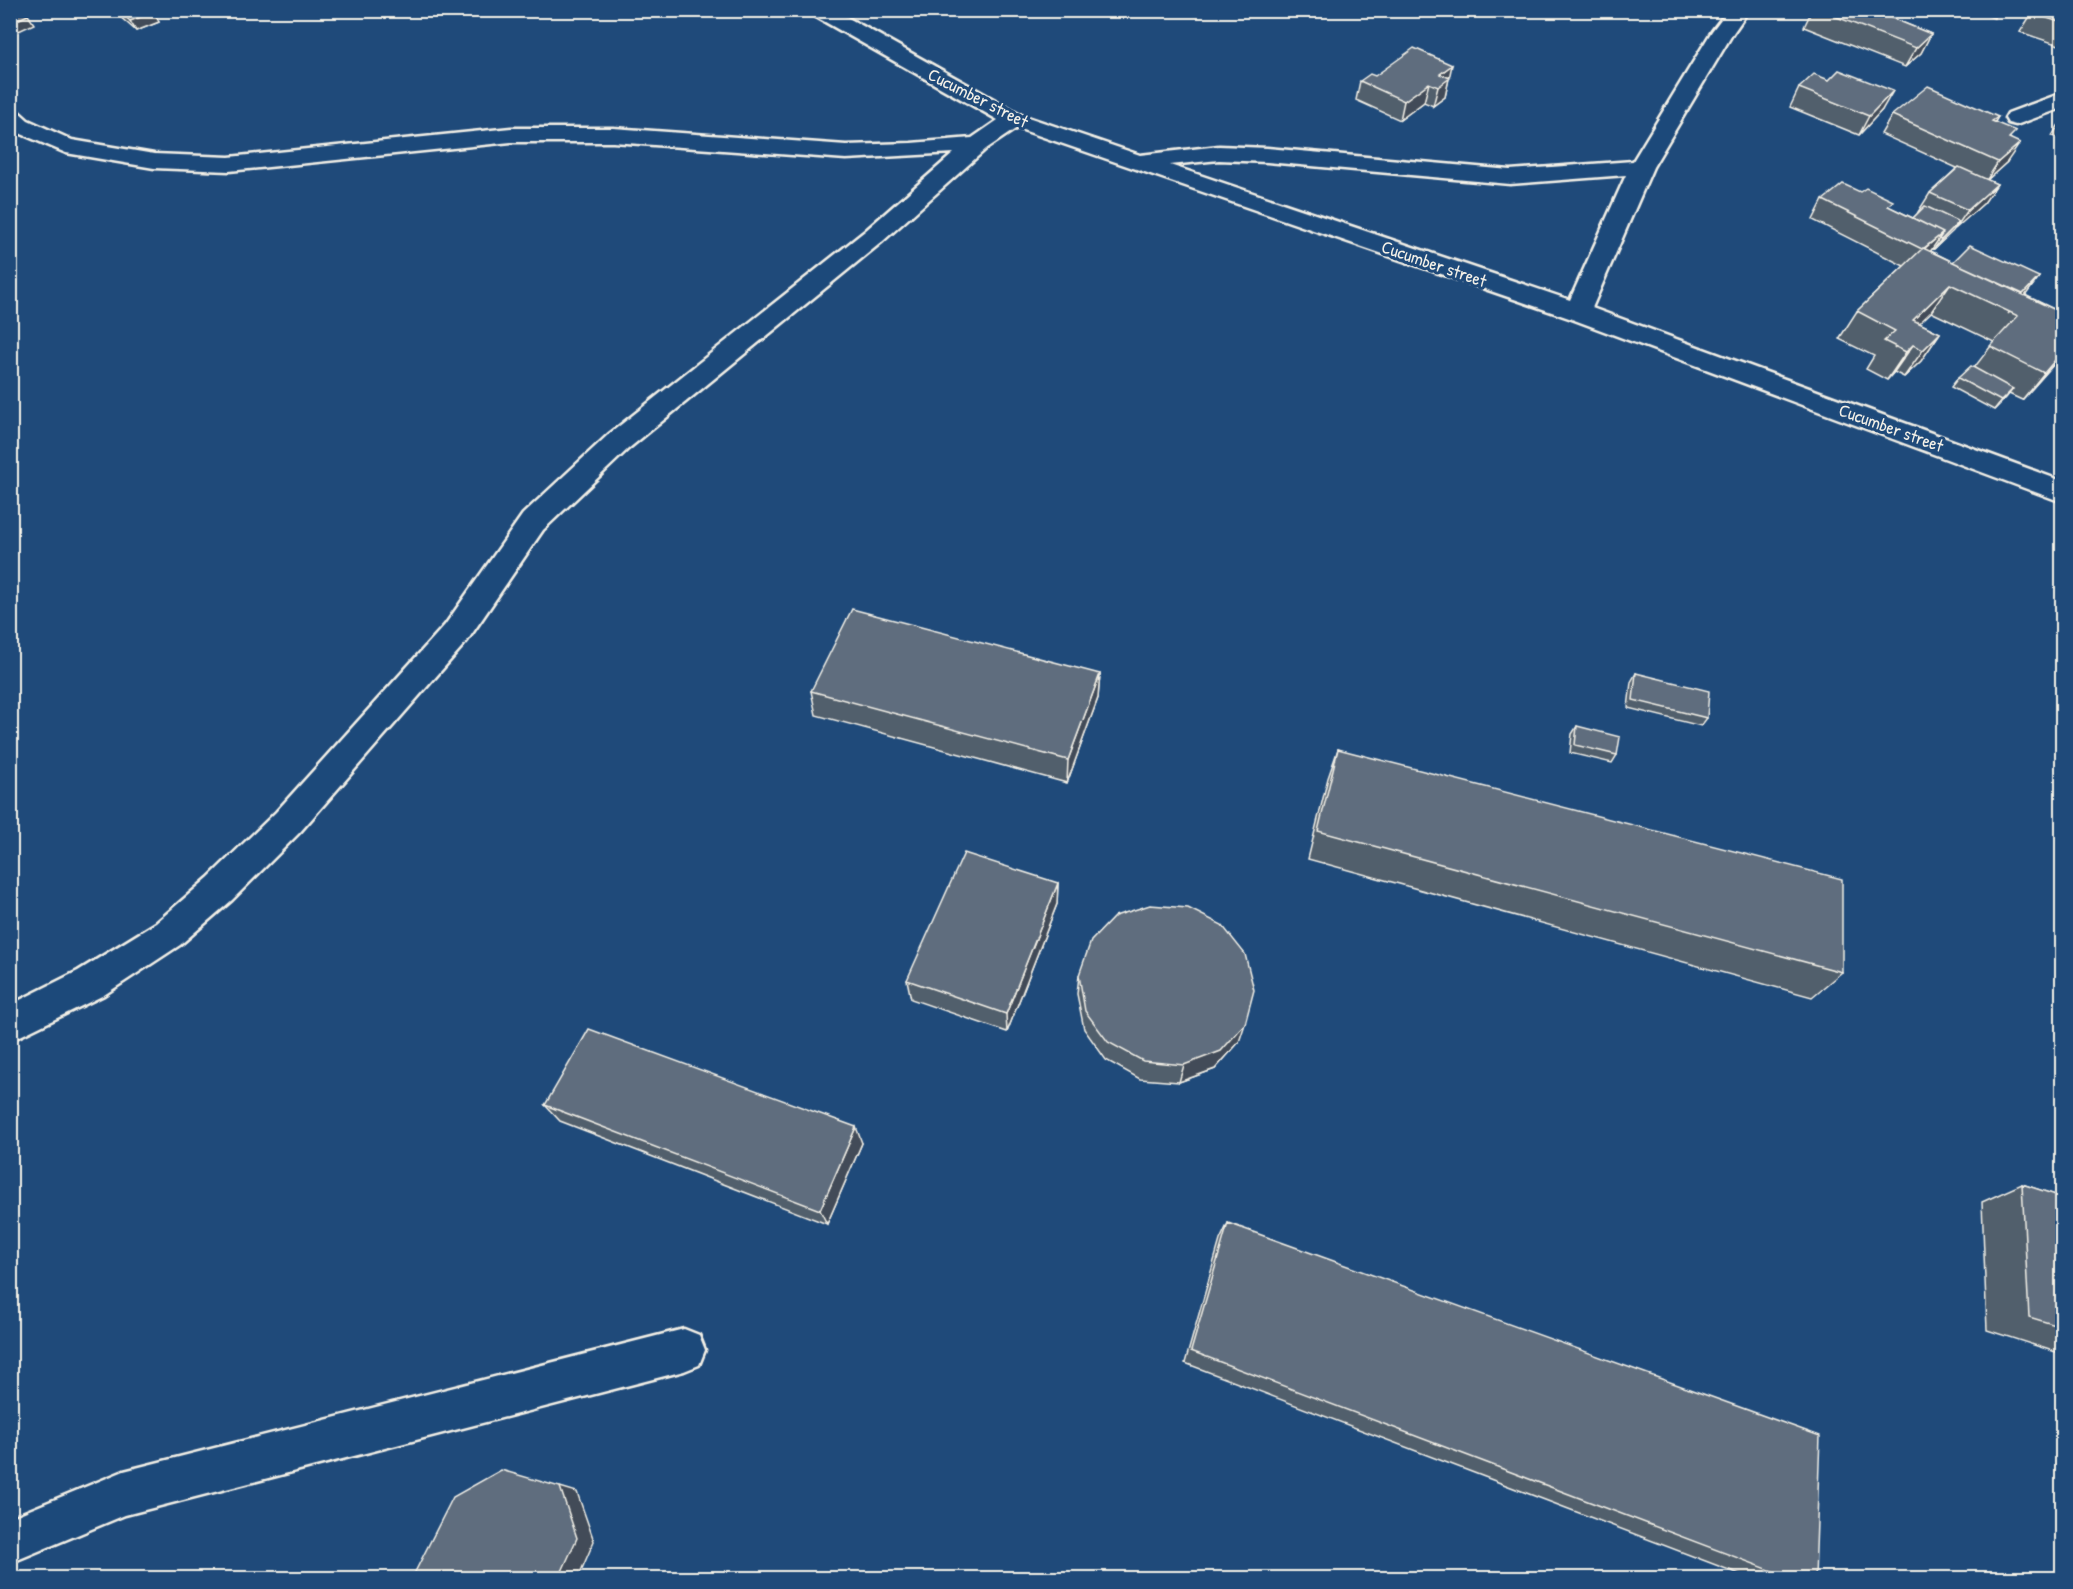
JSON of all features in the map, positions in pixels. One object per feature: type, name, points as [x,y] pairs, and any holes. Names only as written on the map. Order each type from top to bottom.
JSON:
[{"type":"street","name":"Cucumber street","points":[[818,10],[1014,120],[1578,312],[2062,492]]},
{"type":"street","points":[[1578,312],[1641,168],[1723,32],[1739,10]]},
{"type":"street","points":[[2016,118],[2062,100]]},
{"type":"street","points":[[10,116],[20,124],[66,146],[154,161],[229,164],[511,135],[613,135],[846,152],[911,150],[978,144]]},
{"type":"street","points":[[10,1024],[92,983],[168,934],[220,889],[288,822],[456,633],[533,522],[618,442],[874,236],[978,144],[1014,120]]},
{"type":"street","points":[[1133,162],[1219,153],[1279,156],[1509,177],[1554,176],[1641,168]]},
{"type":"street","points":[[10,1540],[124,1493],[684,1350]]},
{"type":"building","points":[[18,10],[28,15],[10,23],[10,14]]},
{"type":"building","points":[[118,10],[152,10],[154,12],[130,21]]},
{"type":"building","points":[[1819,10],[1872,10],[1931,34],[1916,48]]},
{"type":"building","points":[[2034,10],[2062,10],[2062,23],[2032,13]]},
{"type":"building","points":[[1414,48],[1452,65],[1440,74],[1450,78],[1438,87],[1429,83],[1404,101],[1360,81],[1370,74],[1375,76]]},
{"type":"building","points":[[1839,70],[1893,91],[1869,116],[1799,88],[1814,74],[1829,80]]},
{"type":"building","points":[[1928,86],[1998,117],[1992,121],[2016,131],[2009,138],[2020,143],[1998,162],[1892,115]]},
{"type":"building","points":[[1959,167],[1997,184],[1968,210],[1930,193]]},
{"type":"building","points":[[1843,184],[1860,192],[1866,188],[1893,201],[1888,206],[1943,233],[1922,249],[1823,200]]},
{"type":"building","points":[[1925,206],[1959,222],[1941,240],[1939,239],[1943,233],[1913,218]]},
{"type":"building","points":[[1970,245],[2039,277],[2023,294],[1953,262]]},
{"type":"building","points":[[1923,248],[2062,313],[2062,352],[2044,373],[1990,346],[2018,316],[1950,284],[1913,320],[1940,333],[1923,350],[1913,345],[1906,352],[1884,341],[1895,331],[1857,311]]},
{"type":"building","points":[[1971,366],[2013,389],[2001,401],[1958,378]]},
{"type":"building","points":[[852,609],[1100,674],[1068,760],[811,691]]},
{"type":"building","points":[[1636,673],[1709,691],[1707,718],[1633,700]]},
{"type":"building","points":[[1577,726],[1620,737],[1617,755],[1575,745]]},
{"type":"building","points":[[1338,749],[1842,879],[1842,972],[1318,831]]},
{"type":"building","points":[[964,853],[1058,883],[1006,1014],[907,980]]},
{"type":"building","points":[[1150,905],[1188,908],[1222,925],[1245,954],[1254,990],[1245,1024],[1221,1051],[1184,1065],[1143,1061],[1108,1042],[1085,1011],[1079,975],[1091,941],[1115,916]]},
{"type":"building","points":[[589,1029],[856,1127],[820,1210],[545,1105]]},
{"type":"building","points":[[2022,1184],[2062,1197],[2062,1327],[2029,1317]]},
{"type":"building","points":[[1228,1223],[1820,1436],[1815,1578],[1791,1578],[1191,1351]]},
{"type":"building","points":[[501,1470],[560,1487],[577,1538],[559,1578],[412,1578],[453,1497]]}]
